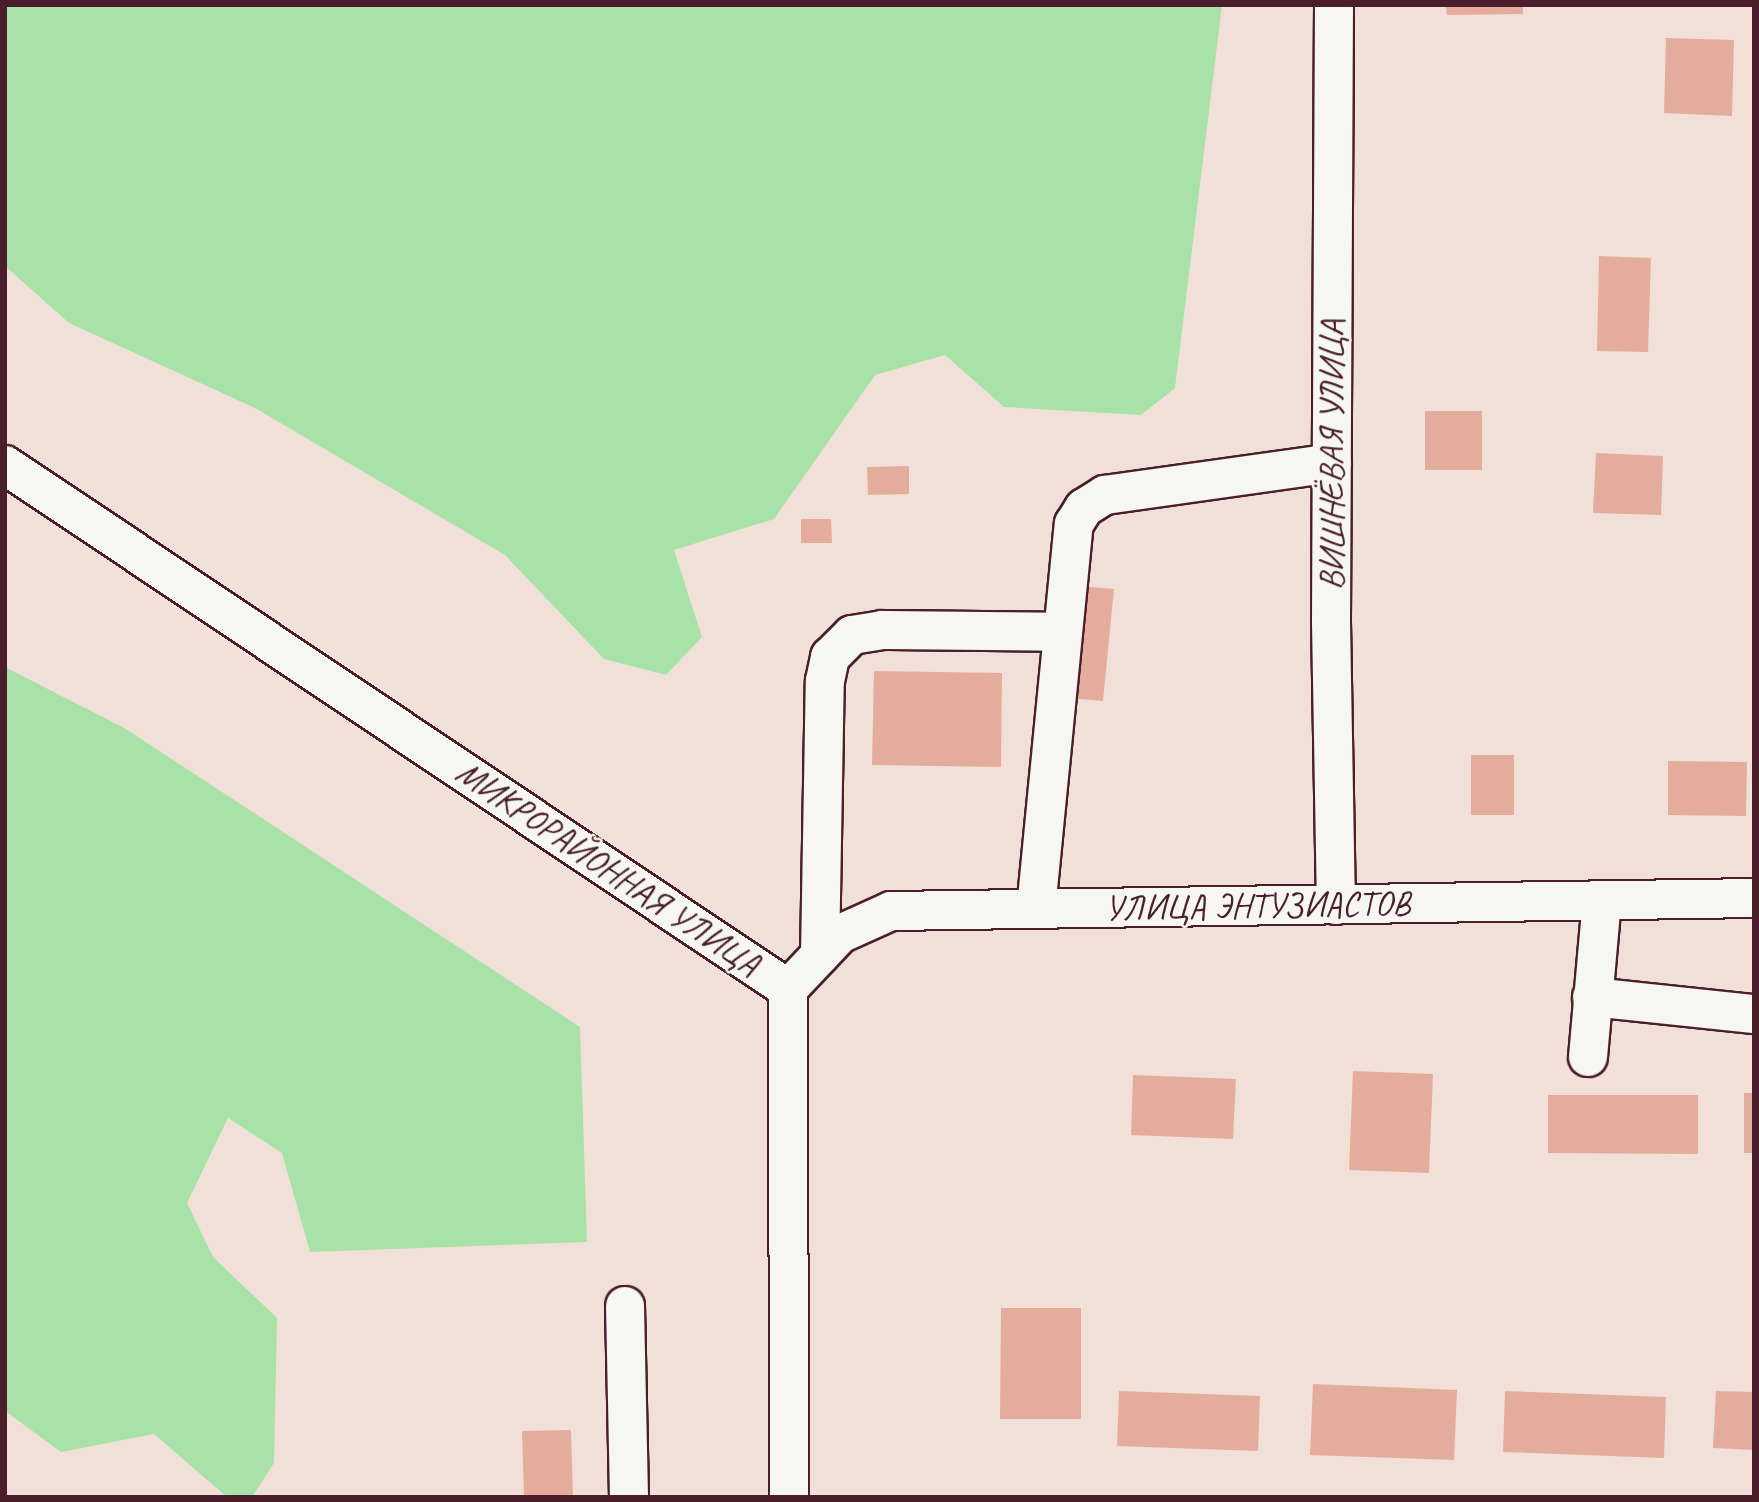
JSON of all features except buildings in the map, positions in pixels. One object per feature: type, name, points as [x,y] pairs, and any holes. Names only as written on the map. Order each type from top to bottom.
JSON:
[{"type":"street","name":"ВИШНЁВАЯ УЛИЦА","points":[[1334,5],[1332,463],[1336,905]]},
{"type":"street","points":[[1036,909],[1074,524],[1084,508],[1105,495],[1332,463]]},
{"type":"street","name":"МИКРОРАЙОННАЯ УЛИЦА","points":[[5,465],[788,989],[789,1497]]},
{"type":"street","points":[[820,955],[825,681],[830,657],[852,635],[882,630],[1063,632]]},
{"type":"street","name":"УЛИЦА ЭНТУЗИАСТОВ","points":[[788,989],[840,934],[891,911],[1754,898]]},
{"type":"street","points":[[1588,1057],[1602,901]]},
{"type":"street","points":[[1592,997],[1754,1014]]},
{"type":"street","points":[[625,1306],[629,1497]]},
{"type":"green space","points":[[5,5],[1222,5],[1175,388],[1141,415],[1004,407],[945,355],[875,375],[774,519],[674,550],[702,637],[666,675],[604,659],[505,555],[255,408],[69,323],[5,266]]},
{"type":"green space","points":[[5,667],[126,729],[580,1027],[587,1242],[310,1252],[282,1153],[228,1118],[187,1203],[213,1257],[277,1318],[274,1463],[252,1497],[227,1497],[154,1434],[61,1452],[5,1411]]}]
